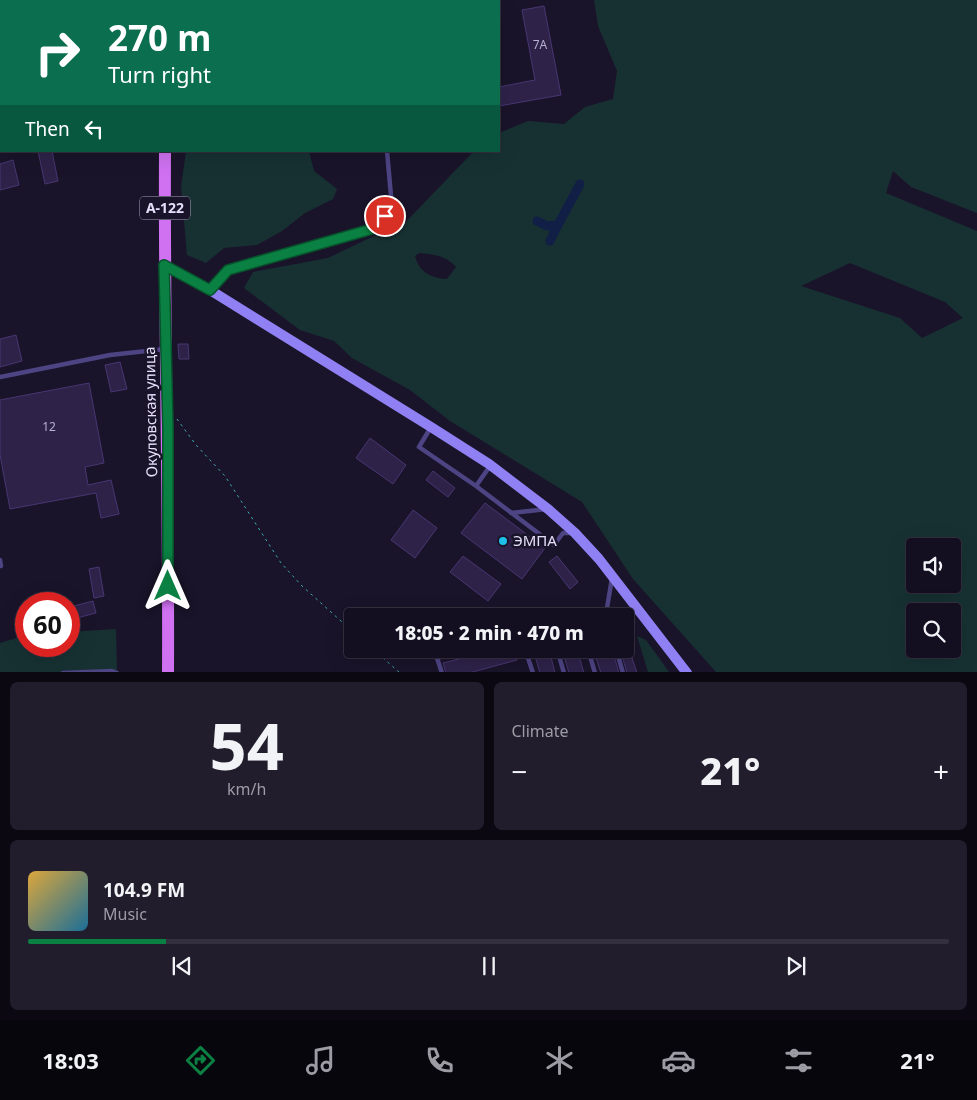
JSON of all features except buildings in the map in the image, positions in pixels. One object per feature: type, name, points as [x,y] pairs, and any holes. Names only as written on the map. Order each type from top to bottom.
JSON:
[{"type":"main road","name":"Окуловская улица","points":[[165,152],[164,265],[167,349],[168,672]]},
{"type":"main road","points":[[164,265],[210,290],[431,427],[491,466],[548,509],[575,533],[599,559],[686,672]]},
{"type":"lane","points":[[210,290],[228,270],[372,229],[385,216],[392,196],[387,152]]},
{"type":"lane","points":[[0,377],[110,355],[167,349]]},
{"type":"lane","points":[[431,427],[419,447],[476,486],[554,545],[563,533],[575,533]]},
{"type":"lane","points":[[476,486],[491,466]]},
{"type":"lane","points":[[511,513],[548,509]]},
{"type":"lane","points":[[0,560],[2,566],[0,566]]},
{"type":"lane","points":[[607,608],[613,577]]},
{"type":"lane","points":[[437,658],[442,672]]},
{"type":"lane","points":[[528,658],[533,672]]},
{"type":"lane","points":[[560,658],[564,672]]},
{"type":"lane","points":[[591,658],[595,672]]},
{"type":"lane","points":[[619,658],[623,672]]},
{"type":"lane","points":[[62,672],[117,672]]},
{"type":"path","points":[[175,416],[196,445],[225,476],[282,563],[300,585],[344,623]]},
{"type":"path","points":[[384,658],[400,672]]},
{"type":"green space","points":[[594,0],[977,0],[977,213],[911,187],[893,171],[886,193],[977,231],[977,672],[716,672],[633,579],[582,502],[450,421],[410,390],[352,358],[334,341],[300,330],[244,288],[253,272],[328,258],[380,233],[398,230],[473,152],[500,152],[500,133],[528,121],[564,124],[585,107],[613,99],[617,71],[598,26]],"holes":[[[419,253],[448,260],[456,267],[447,279],[431,276],[419,266],[415,256]],[[850,263],[945,302],[963,318],[922,338],[900,318],[801,286]]]},
{"type":"green space","points":[[186,152],[309,152],[314,171],[337,189],[333,199],[305,213],[282,231],[257,245],[224,248],[206,263],[187,255],[181,187]]},
{"type":"green space","points":[[116,629],[117,672],[0,672],[0,643],[15,638],[15,657],[80,657],[80,631]]},
{"type":"green space","points":[[637,636],[646,640],[669,672],[648,672]]},
{"type":"waterway","points":[[537,221],[547,226],[558,225],[580,184]]},
{"type":"waterway","points":[[550,241],[558,225]]},
{"type":"place","name":"ЭМПА","points":[[503,541]]},
{"type":"route","points":[[168,586],[168,428],[164,265],[210,290],[228,270],[372,229],[385,216]]}]
